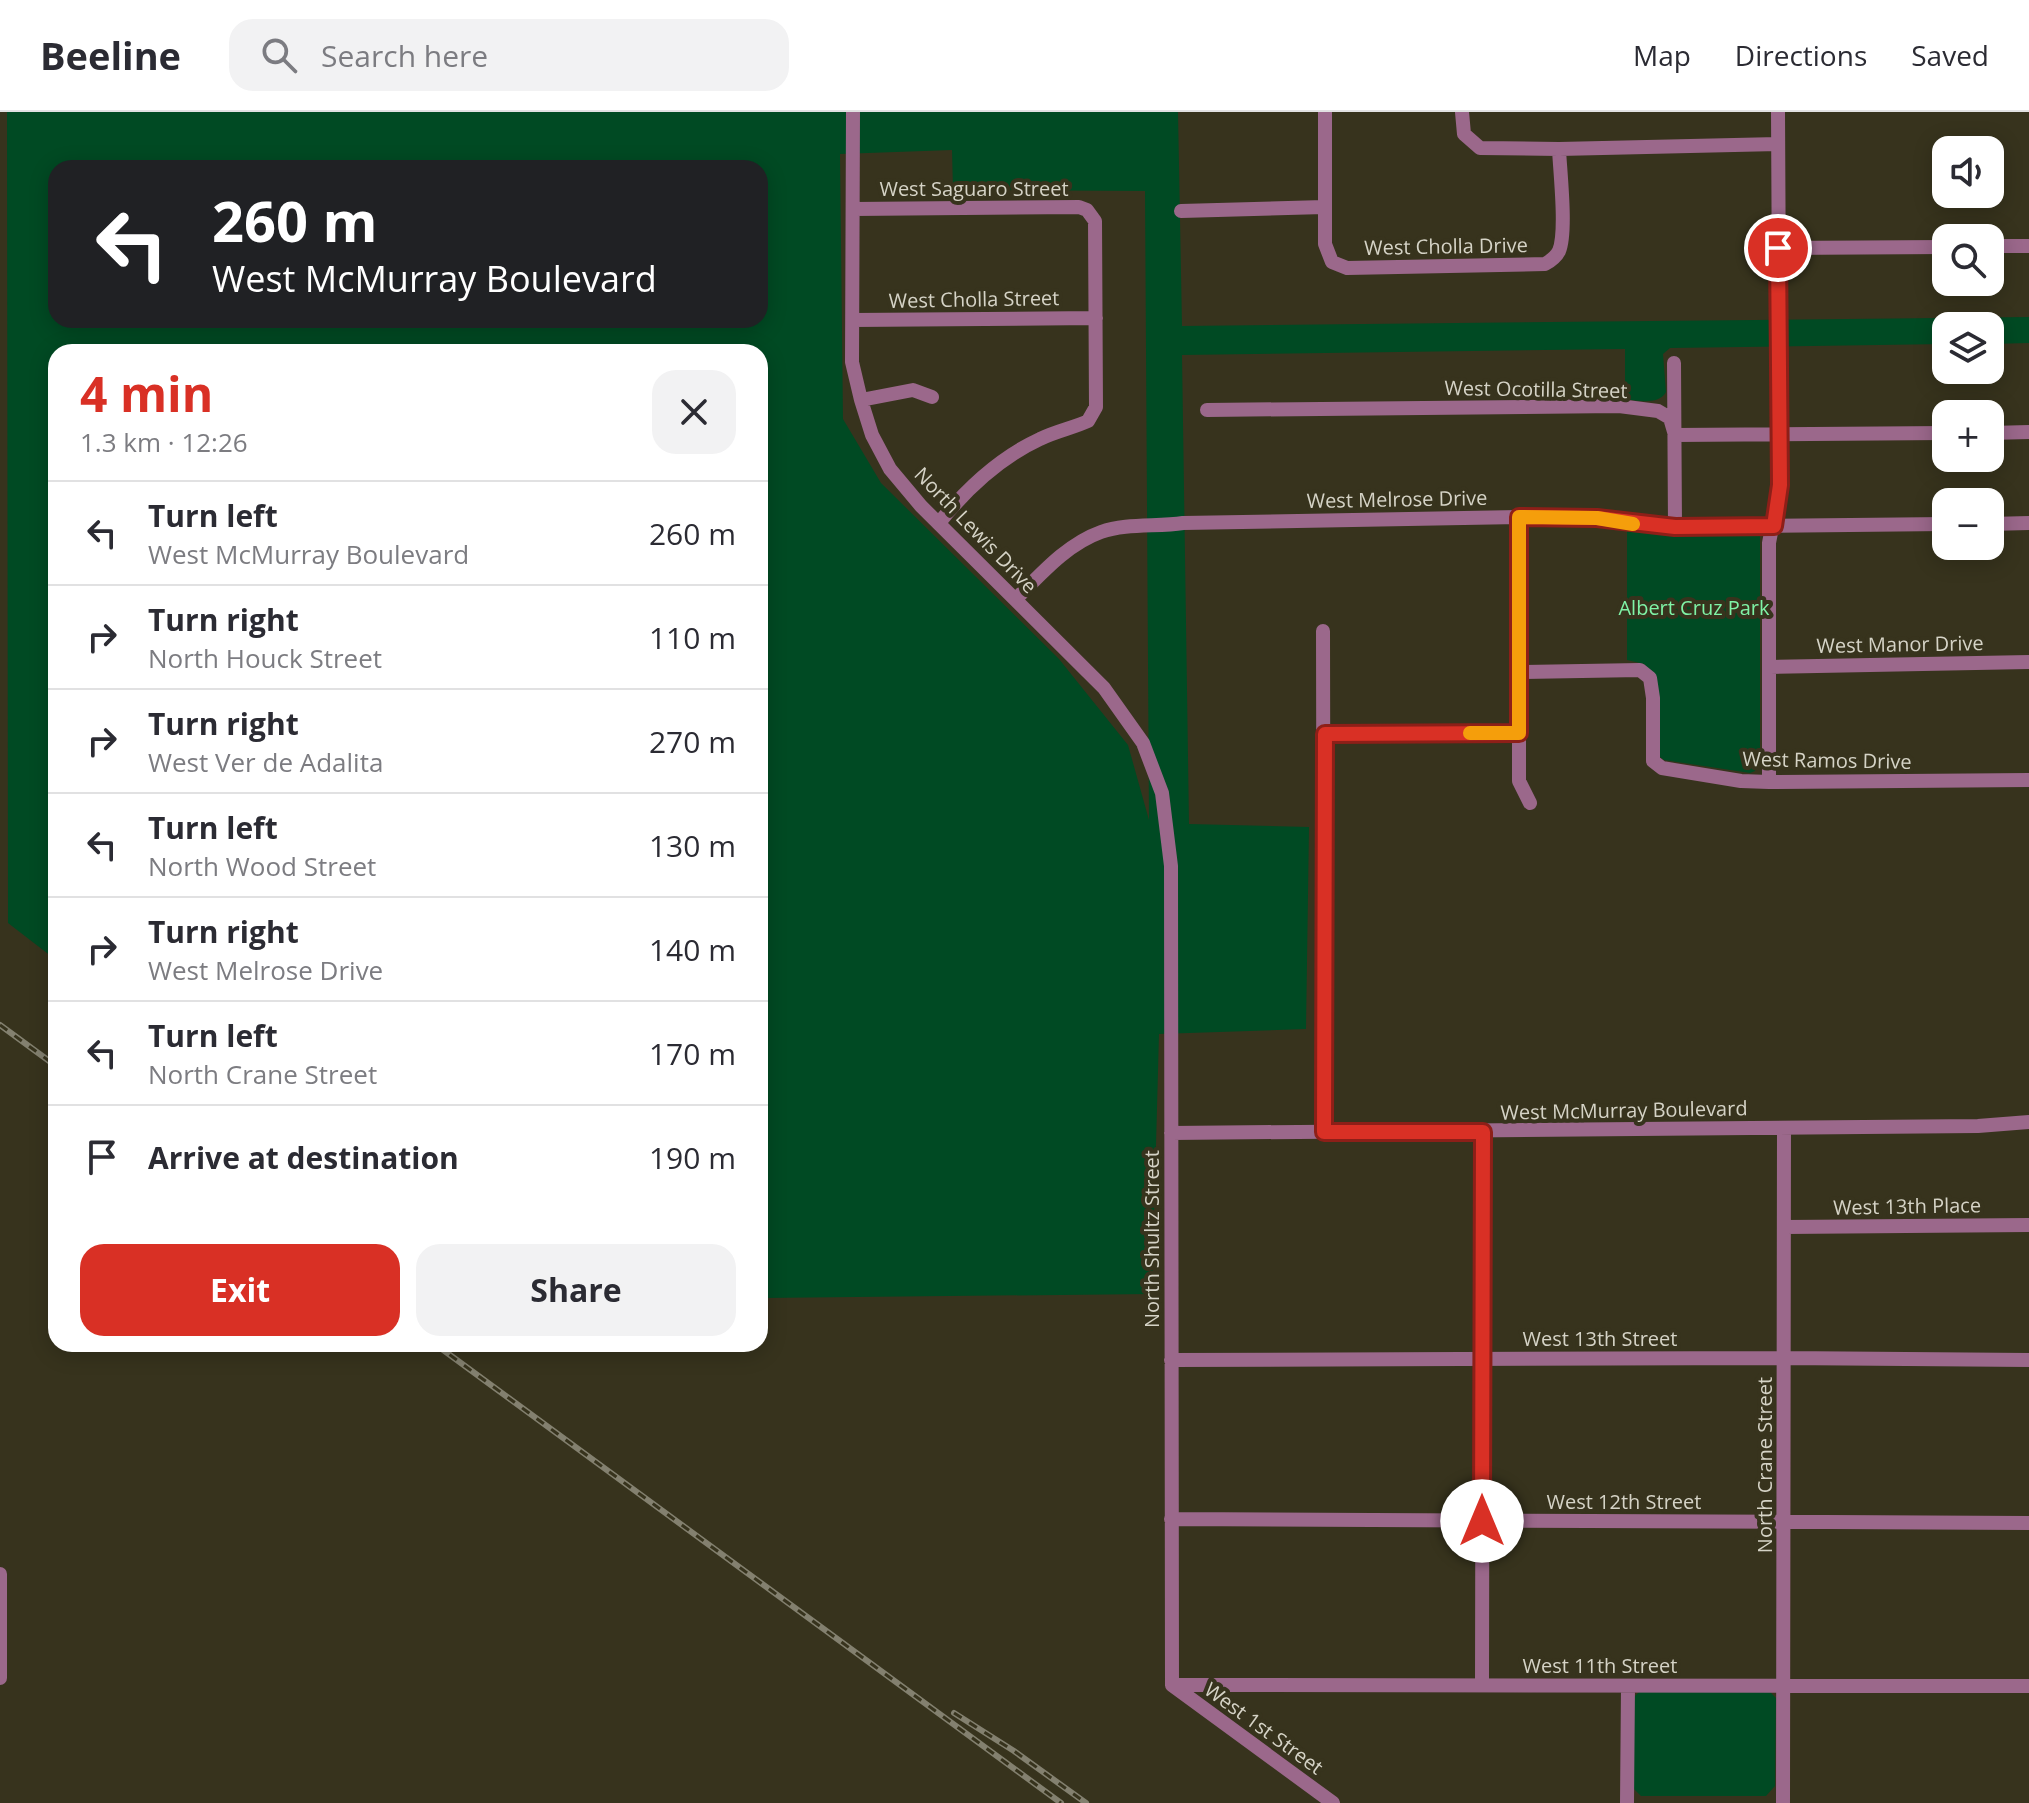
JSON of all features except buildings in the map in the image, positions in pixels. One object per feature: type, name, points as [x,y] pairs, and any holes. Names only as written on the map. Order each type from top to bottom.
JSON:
[{"type":"street","name":"North Lewis Drive","points":[[853,112],[852,362],[872,435],[890,469],[939,523],[1104,688],[1143,743],[1162,793]]},
{"type":"street","name":"West Cholla Drive","points":[[1325,112],[1327,254],[1332,262],[1347,268],[1545,264],[1553,260],[1560,246],[1559,149]]},
{"type":"street","points":[[1462,112],[1464,134],[1480,148],[1778,144]]},
{"type":"street","points":[[1769,782],[1769,543],[1780,485],[1778,112]]},
{"type":"street","name":"West Saguaro Street","points":[[854,209],[1079,207],[1093,216],[1096,229],[1096,318]]},
{"type":"street","points":[[1181,211],[1324,207]]},
{"type":"street","points":[[2004,246],[2029,246]]},
{"type":"street","points":[[1778,248],[1932,247]]},
{"type":"street","points":[[939,523],[998,463],[1020,448],[1088,421],[1093,416],[1096,407],[1096,318]]},
{"type":"street","name":"West Cholla Street","points":[[853,320],[1096,318]]},
{"type":"street","points":[[1674,363],[1675,527]]},
{"type":"street","points":[[861,400],[913,390],[932,397]]},
{"type":"street","name":"West Ocotilla Street","points":[[1207,410],[1619,406],[1658,411],[1670,418],[1675,435]]},
{"type":"street","points":[[2004,433],[2029,432]]},
{"type":"street","points":[[1675,435],[1932,433]]},
{"type":"street","points":[[1519,517],[1519,781],[1530,803]]},
{"type":"street","name":"West Melrose Drive","points":[[1016,599],[1059,556],[1101,532],[1134,526],[1519,517],[1597,518],[1675,527],[1932,524]]},
{"type":"street","points":[[2004,524],[2029,523]]},
{"type":"street","points":[[1323,631],[1324,1132]]},
{"type":"street","name":"West Manor Drive","points":[[1771,667],[2029,662]]},
{"type":"street","name":"West Ramos Drive","points":[[1519,672],[1614,668],[1640,670],[1650,678],[1653,761],[1662,768],[1741,781],[1769,782],[2029,780]]},
{"type":"street","points":[[1325,734],[1519,733]]},
{"type":"street","name":"North Shultz Street","points":[[1162,793],[1171,866],[1172,1685]]},
{"type":"street","name":"West McMurray Boulevard","points":[[1171,1133],[1978,1126],[2029,1122]]},
{"type":"street","name":"North Crane Street","points":[[1783,1803],[1784,1128]]},
{"type":"street","points":[[1482,1685],[1483,1132]]},
{"type":"street","name":"West 13th Place","points":[[1785,1227],[2029,1225]]},
{"type":"street","name":"West 13th Street","points":[[1171,1360],[2029,1360]]},
{"type":"street","name":"West 12th Street","points":[[1171,1519],[2029,1523]]},
{"type":"street","points":[[0,1574],[0,1678]]},
{"type":"street","name":"West 11th Street","points":[[1172,1685],[2029,1686]]},
{"type":"street","name":"West 1st Street","points":[[1172,1685],[1333,1803]]},
{"type":"street","points":[[1627,1803],[1628,1686]]},
{"type":"green space","points":[[7,112],[1178,112],[1182,326],[1932,318],[1932,344],[1670,348],[1663,354],[1666,392],[1659,399],[1648,401],[1625,399],[1625,349],[1182,355],[1189,824],[1309,827],[1306,1029],[1159,1034],[1152,1294],[768,1298],[768,344],[48,344],[48,954],[8,923]],"holes":[[[952,150],[953,190],[1145,191],[1149,820],[1128,745],[1059,659],[881,483],[843,419],[840,154]]]},
{"type":"green space","points":[[2004,317],[2029,317],[2029,343],[2004,344]]},
{"type":"green space","name":"Albert Cruz Park","points":[[1627,524],[1757,532],[1760,536],[1760,760],[1755,771],[1750,773],[1660,757],[1656,678],[1644,664],[1627,660]]},
{"type":"green space","points":[[1641,1690],[1768,1690],[1776,1698],[1775,1786],[1766,1796],[1641,1796],[1632,1787],[1633,1698]]},
{"type":"railway","points":[[0,1025],[48,1060]]},
{"type":"railway","points":[[446,1352],[1061,1803]]},
{"type":"railway","points":[[954,1713],[1014,1751],[1086,1803]]},
{"type":"slow traffic","points":[[1470,733],[1519,733],[1519,517],[1597,518],[1633,524]]},
{"type":"route","points":[[1482,1521],[1483,1132],[1324,1132],[1325,734],[1519,733],[1519,517],[1597,518],[1675,527],[1774,526],[1780,485],[1778,248]]}]
